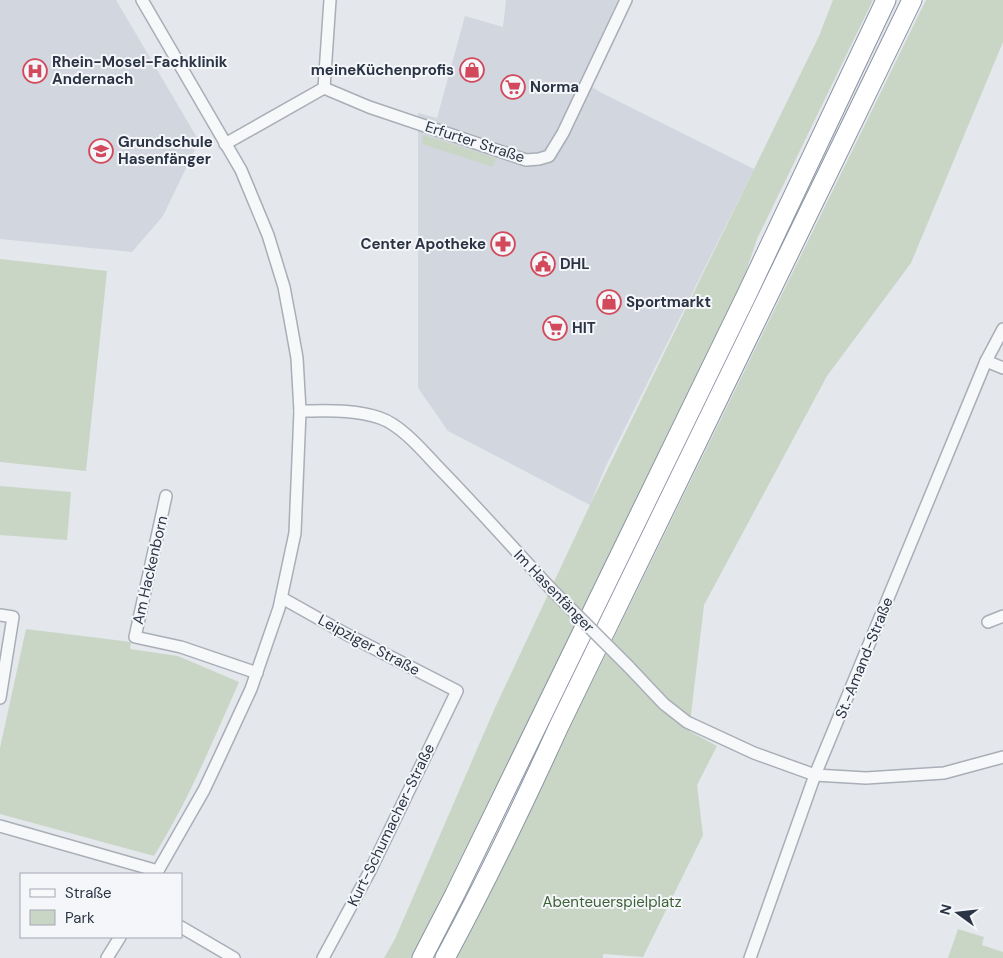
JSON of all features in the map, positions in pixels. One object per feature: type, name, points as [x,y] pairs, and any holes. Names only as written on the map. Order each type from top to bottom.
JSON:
[{"type":"highway","points":[[422,958],[743,303],[886,0]]},
{"type":"highway","points":[[445,958],[521,809],[567,708],[912,0]]},
{"type":"street","points":[[0,826],[157,873],[204,790],[257,673],[282,598],[295,533],[300,411],[297,358],[284,287],[268,235],[241,170],[142,0]]},
{"type":"street","points":[[225,144],[324,88],[330,0]]},
{"type":"street","name":"Erfurter Straße","points":[[324,88],[369,107],[526,160],[539,160],[549,156],[563,134],[626,0]]},
{"type":"street","name":"St.-Amand-Straße","points":[[750,958],[816,775],[986,361],[1003,329]]},
{"type":"street","points":[[986,361],[1003,368]]},
{"type":"street","name":"Im Hasenfänger","points":[[300,411],[341,411],[363,414],[382,419],[399,429],[455,484],[552,590],[664,704],[687,722],[754,753],[816,775],[866,778],[944,773],[1003,757]]},
{"type":"street","name":"Am Hackenborn","points":[[166,496],[135,637],[181,647],[257,673]]},
{"type":"street","name":"Leipziger Straße","points":[[282,598],[346,634],[457,691]]},
{"type":"street","points":[[0,615],[13,617],[0,698]]},
{"type":"street","points":[[988,622],[1003,616]]},
{"type":"street","name":"Kurt-Schumacher-Straße","points":[[323,958],[370,871],[457,691]]},
{"type":"street","points":[[182,928],[234,958]]},
{"type":"street","points":[[106,958],[119,938]]},
{"type":"shaded area","name":"Grundschule Hasenfänger","points":[[0,0],[116,0],[199,141],[163,216],[132,252],[0,239]]},
{"type":"shaded area","points":[[506,0],[618,0],[581,80],[600,92],[754,169],[605,468],[590,505],[448,431],[418,388],[418,113],[437,118],[465,16],[503,27]]},
{"type":"green space","points":[[833,0],[873,0],[757,239],[738,295],[414,958],[384,958],[395,939],[494,710],[590,505],[819,36]]},
{"type":"green space","name":"Abenteuerspielplatz","points":[[926,0],[1003,0],[1003,42],[911,263],[827,376],[704,605],[689,731],[717,746],[697,785],[703,835],[643,957],[603,954],[603,958],[453,958],[603,660]]},
{"type":"green space","points":[[423,135],[496,158],[493,167],[422,144]]},
{"type":"green space","points":[[0,259],[107,271],[86,471],[0,462]]},
{"type":"green space","points":[[0,486],[71,492],[67,540],[0,535]]},
{"type":"green space","points":[[26,629],[131,642],[130,649],[178,656],[239,682],[189,792],[154,856],[0,814],[0,748]]},
{"type":"green space","points":[[958,929],[984,937],[982,945],[1003,952],[1003,958],[948,958]]},
{"type":"place","name":"meineKüchenprofis","points":[[472,70]]},
{"type":"place","name":"Rhein-Mosel-Fachklinik Andernach","points":[[35,71]]},
{"type":"place","name":"Norma","points":[[513,87]]},
{"type":"place","name":"Grundschule Hasenfänger","points":[[101,151]]},
{"type":"place","name":"Center Apotheke","points":[[503,244]]},
{"type":"place","name":"DHL","points":[[543,264]]},
{"type":"place","name":"Sportmarkt","points":[[609,302]]},
{"type":"place","name":"HIT","points":[[555,328]]}]
